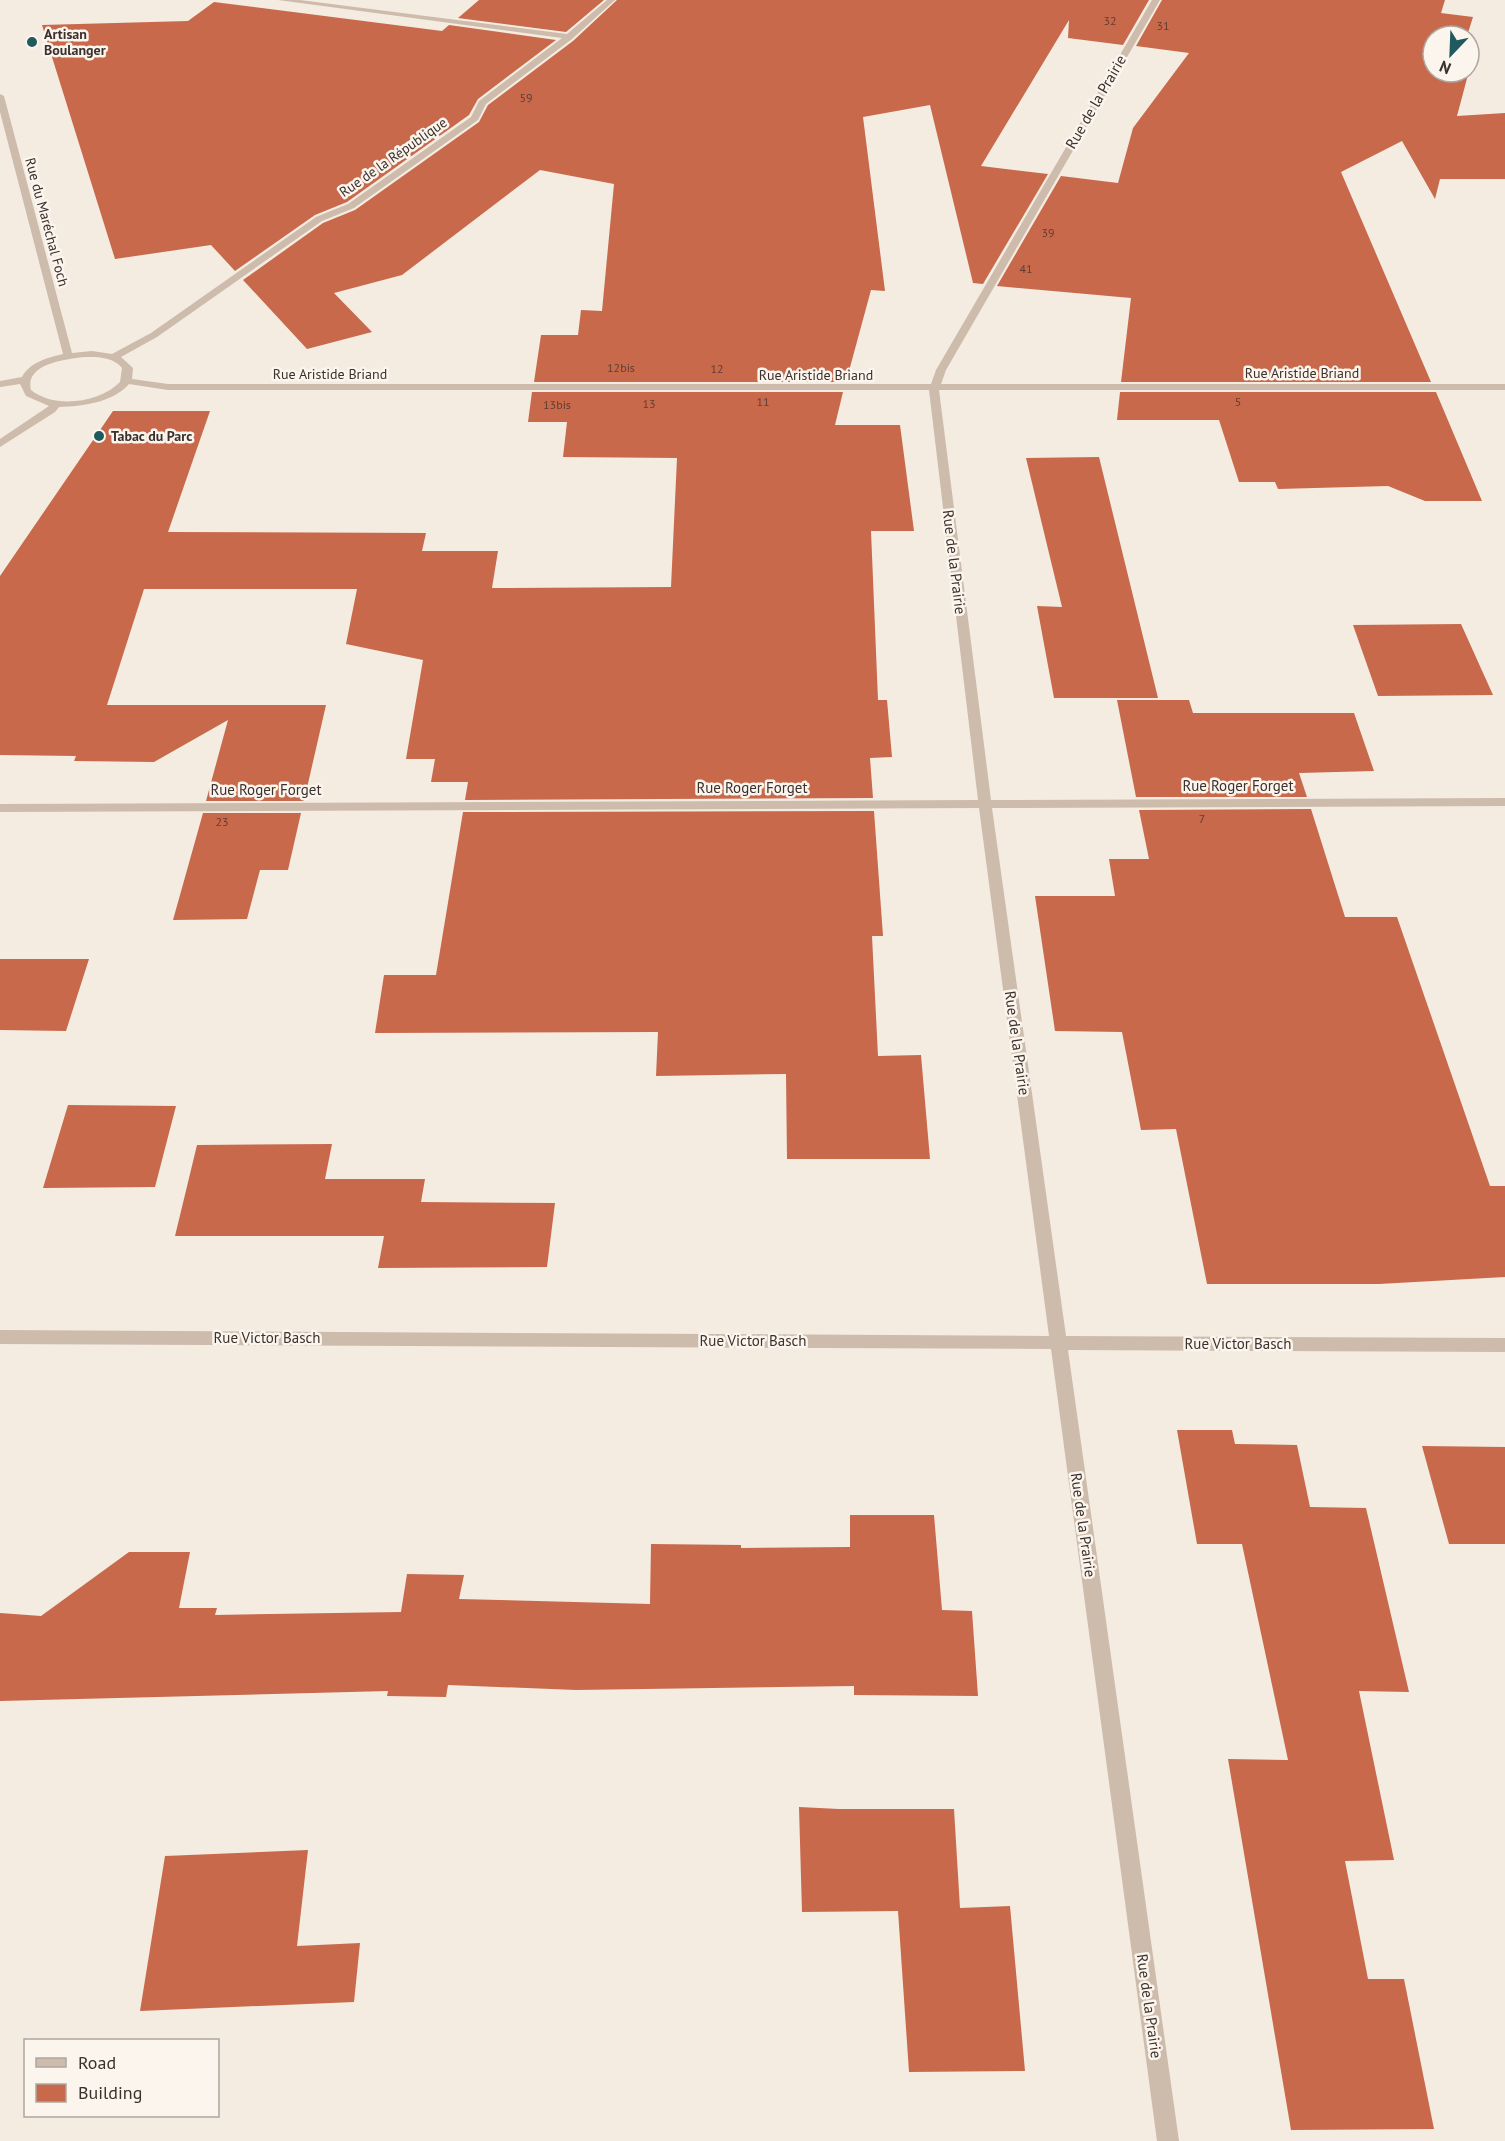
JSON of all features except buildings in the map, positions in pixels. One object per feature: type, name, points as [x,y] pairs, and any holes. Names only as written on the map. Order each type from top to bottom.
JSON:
[{"type":"street","points":[[282,0],[569,37]]},
{"type":"street","name":"Rue de la République","points":[[114,357],[154,335],[319,219],[351,206],[475,118],[482,103],[569,37],[611,0]]},
{"type":"street","name":"Rue de la Prairie","points":[[1156,0],[940,370],[934,389],[934,404],[1058,1342],[1168,2141]]},
{"type":"street","name":"Rue du Maréchal Foch","points":[[0,96],[68,356]]},
{"type":"street","points":[[0,143],[13,142]]},
{"type":"street","points":[[84,354],[114,357],[128,367],[130,374],[128,381],[121,388],[99,399],[57,403],[30,395],[25,388],[25,380],[30,372],[40,365],[68,356],[84,354]]},
{"type":"street","points":[[0,384],[25,380]]},
{"type":"street","name":"Rue Aristide Briand","points":[[128,381],[168,387],[934,389],[982,386],[1505,387]]},
{"type":"street","points":[[0,444],[51,410],[57,403]]},
{"type":"street","name":"Rue Roger Forget","points":[[0,808],[1505,802]]},
{"type":"street","name":"Rue Victor Basch","points":[[0,1337],[1505,1345]]},
{"type":"place","name":"Artisan Boulanger","points":[[32,42]]},
{"type":"place","name":"Tabac du Parc","points":[[99,436]]}]
